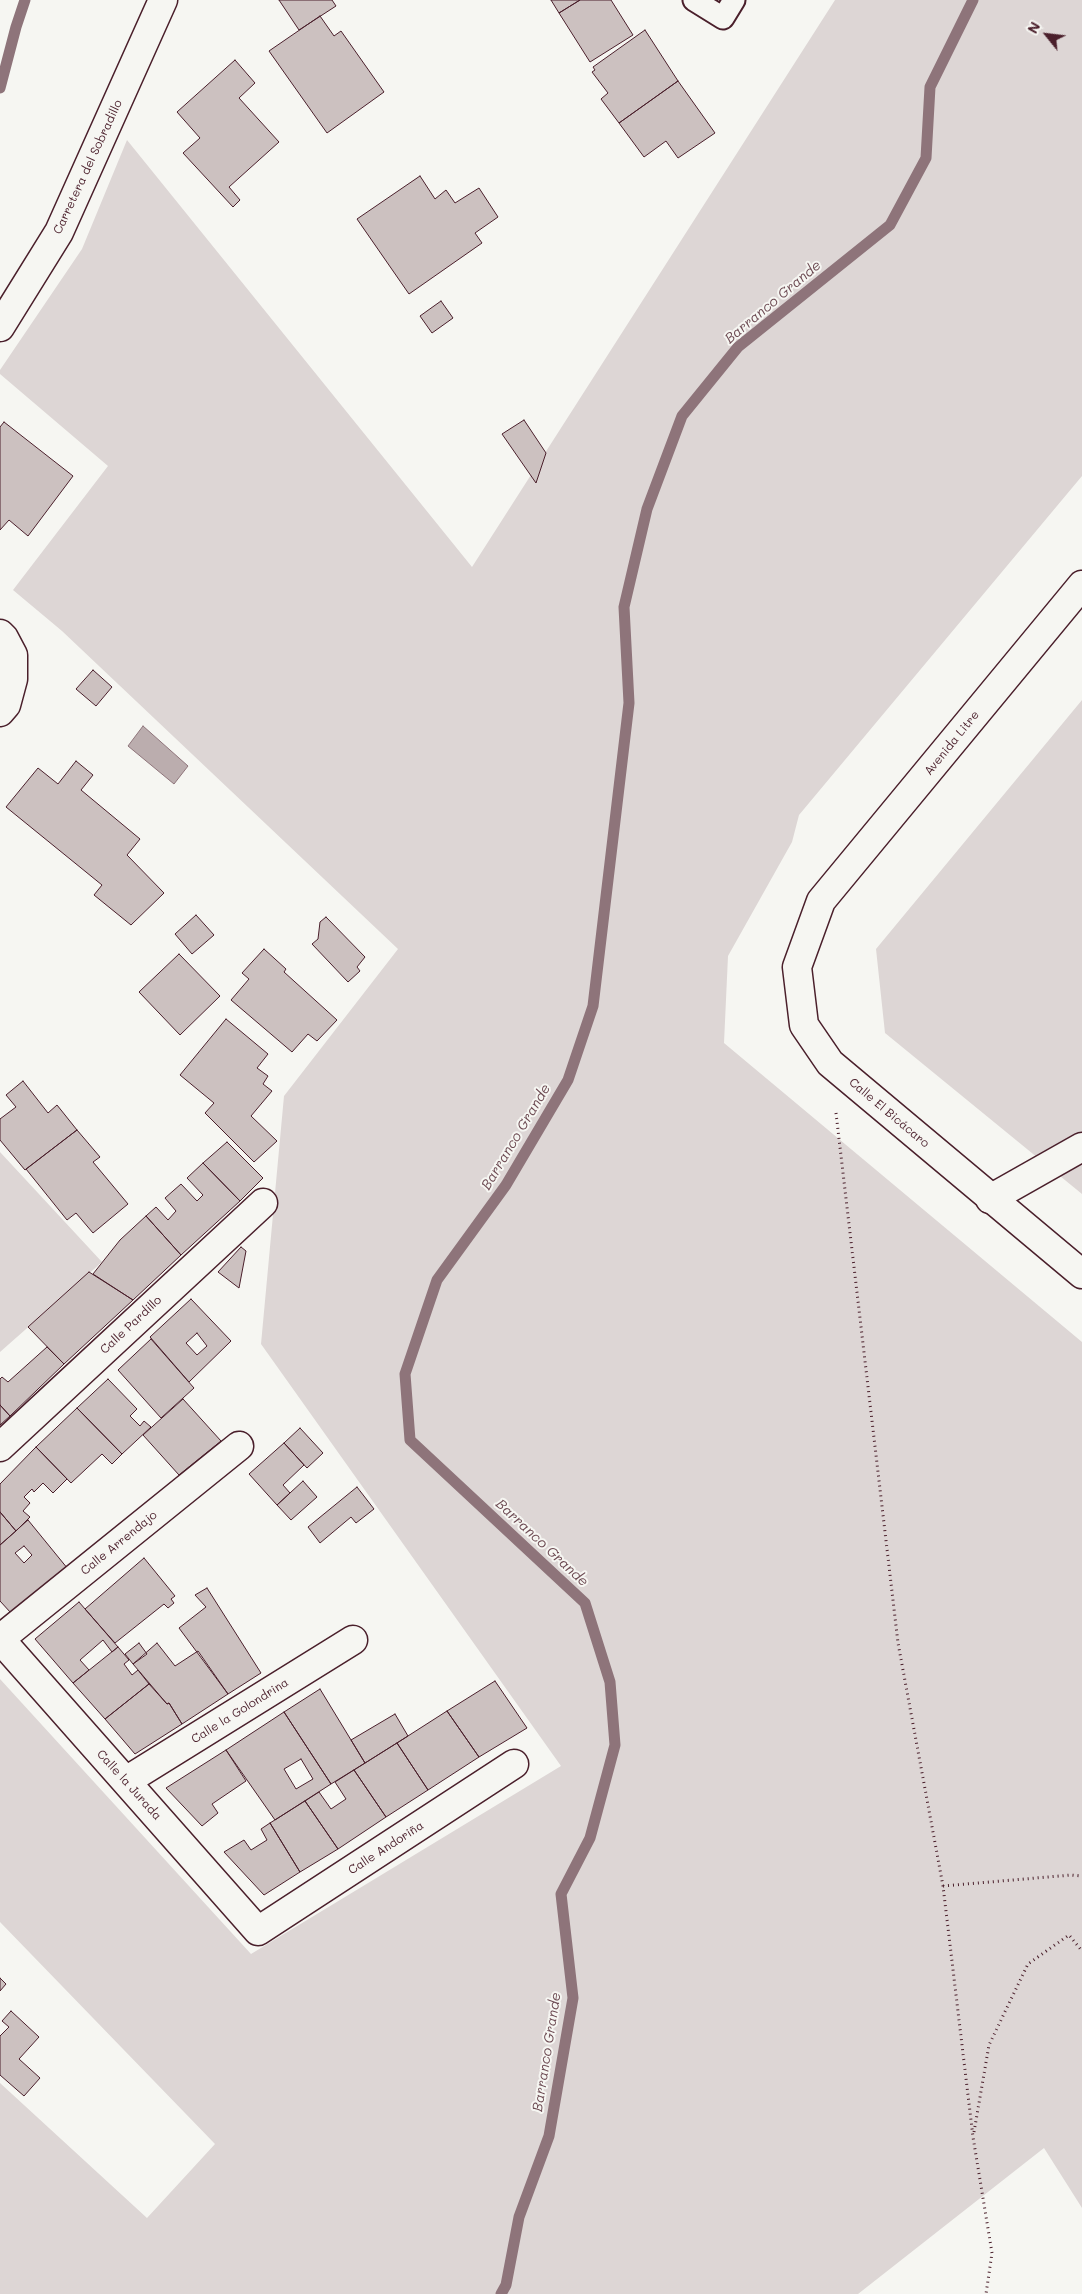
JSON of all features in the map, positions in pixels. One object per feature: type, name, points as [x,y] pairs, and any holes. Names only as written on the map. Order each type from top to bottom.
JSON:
[{"type":"street","name":"Carretera del Sobradillo","points":[[0,327],[59,232],[163,0]]},
{"type":"street","name":"Avenida Litre","points":[[821,901],[1082,585]]},
{"type":"street","points":[[0,634],[13,654],[12,678],[6,705],[0,712]]},
{"type":"street","name":"Calle El Bicácaro","points":[[821,901],[796,968],[804,1025],[830,1063],[990,1199],[1082,1274]]},
{"type":"street","points":[[990,1199],[1082,1147]]},
{"type":"street","name":"Calle Pardillo","points":[[0,1447],[263,1203]]},
{"type":"street","name":"Calle Arrendajo","points":[[0,1639],[239,1446]]},
{"type":"street","name":"Calle la Jurada","points":[[0,1639],[258,1932]]},
{"type":"street","name":"Calle la Golondrina","points":[[126,1782],[353,1640]]},
{"type":"street","name":"Calle Andoriña","points":[[258,1932],[514,1764]]},
{"type":"lane","points":[[694,0],[723,18],[734,0]]},
{"type":"path","points":[[830,1063],[898,1643],[943,1886],[973,2137],[992,2254],[986,2294]]},
{"type":"path","points":[[943,1886],[1071,1875],[1082,1876]]},
{"type":"path","points":[[973,2137],[989,2045],[1028,1964],[1069,1936],[1082,1951]]},
{"type":"shaded area","points":[[835,0],[1082,0],[1082,476],[799,815],[792,842],[728,956],[724,1043],[1082,1342],[1082,2208],[1044,2148],[858,2294],[0,2294],[0,2083],[147,2218],[215,2144],[0,1922],[0,1679],[251,1954],[561,1766],[261,1344],[284,1096],[398,949],[62,631],[13,590],[108,466],[0,374],[0,370],[82,249],[127,140],[472,567]]},
{"type":"shaded area","points":[[1082,700],[1082,1194],[885,1033],[876,949]]},
{"type":"shaded area","points":[[143,726],[188,766],[174,784],[128,746]]},
{"type":"shaded area","points":[[0,1152],[102,1262],[0,1352]]},
{"type":"building","points":[[279,0],[332,0],[336,6],[299,30]]},
{"type":"building","points":[[551,0],[580,0],[559,13]]},
{"type":"building","points":[[580,0],[611,0],[633,35],[590,62],[559,13]]},
{"type":"building","points":[[320,16],[334,36],[341,31],[384,92],[327,133],[269,51]]},
{"type":"building","points":[[645,30],[678,81],[619,123],[601,99],[608,93],[592,72],[595,70],[593,67]]},
{"type":"building","points":[[235,60],[255,83],[239,98],[279,142],[229,187],[240,200],[233,207],[183,153],[200,138],[177,112]]},
{"type":"building","points":[[678,81],[715,133],[678,158],[666,141],[644,157],[619,123]]},
{"type":"building","points":[[420,176],[435,199],[446,190],[455,203],[479,188],[498,217],[475,233],[482,243],[409,294],[357,219]]},
{"type":"building","points":[[441,301],[453,318],[432,333],[420,316]]},
{"type":"building","points":[[524,420],[546,453],[536,483],[502,434]]},
{"type":"building","points":[[4,422],[73,476],[28,536],[9,520],[0,530],[0,427]]},
{"type":"building","points":[[93,670],[112,687],[96,706],[76,689]]},
{"type":"building","points":[[76,761],[93,775],[81,790],[140,839],[127,855],[164,893],[131,925],[94,895],[102,885],[6,807],[38,768],[58,784]]},
{"type":"building","points":[[196,915],[214,935],[192,954],[175,934]]},
{"type":"building","points":[[326,917],[365,957],[357,967],[360,971],[348,982],[312,944],[318,939],[320,922]]},
{"type":"building","points":[[264,949],[286,969],[284,972],[337,1020],[317,1041],[308,1034],[292,1052],[231,1000],[249,979],[242,973]]},
{"type":"building","points":[[179,954],[220,996],[180,1035],[139,992]]},
{"type":"building","points":[[226,1019],[268,1054],[257,1068],[268,1076],[263,1084],[272,1091],[251,1116],[277,1141],[254,1162],[205,1113],[214,1103],[180,1075]]},
{"type":"building","points":[[23,1081],[48,1113],[57,1105],[77,1130],[25,1170],[0,1140],[0,1119],[16,1107],[6,1095]]},
{"type":"building","points":[[77,1130],[100,1157],[93,1162],[128,1204],[93,1233],[76,1213],[67,1220],[26,1169]]},
{"type":"building","points":[[227,1142],[263,1178],[240,1201],[203,1163]]},
{"type":"building","points":[[203,1163],[240,1201],[181,1255],[146,1216],[156,1207],[168,1220],[176,1211],[165,1198],[181,1184],[197,1201],[203,1195],[187,1178]]},
{"type":"building","points":[[146,1216],[181,1255],[133,1300],[93,1274],[120,1240]]},
{"type":"building","points":[[241,1247],[246,1251],[239,1288],[218,1272]]},
{"type":"building","points":[[89,1272],[133,1300],[64,1364],[28,1327]]},
{"type":"building","points":[[191,1299],[231,1341],[189,1382],[150,1337]],"holes":[[[197,1333],[207,1346],[197,1355],[186,1343]]]},
{"type":"building","points":[[151,1339],[194,1388],[161,1418],[118,1370]]},
{"type":"building","points":[[47,1347],[64,1364],[10,1416],[0,1405],[0,1379],[2,1377],[8,1382]]},
{"type":"building","points":[[108,1379],[137,1409],[130,1416],[140,1426],[144,1421],[151,1427],[122,1454],[77,1408]]},
{"type":"building","points":[[183,1399],[221,1441],[179,1475],[143,1435]]},
{"type":"building","points":[[0,1405],[10,1416],[0,1425]]},
{"type":"building","points":[[77,1408],[122,1454],[112,1464],[102,1454],[71,1483],[36,1447]]},
{"type":"building","points":[[300,1428],[323,1453],[307,1468],[284,1443]]},
{"type":"building","points":[[284,1443],[304,1465],[283,1485],[290,1493],[277,1505],[249,1474]]},
{"type":"building","points":[[36,1447],[67,1479],[53,1493],[43,1483],[34,1492],[32,1489],[24,1497],[30,1503],[23,1511],[30,1517],[16,1531],[0,1512],[0,1484]]},
{"type":"building","points":[[303,1481],[317,1497],[291,1520],[277,1505]]},
{"type":"building","points":[[357,1487],[374,1509],[356,1523],[351,1517],[320,1543],[308,1527]]},
{"type":"building","points":[[0,1512],[16,1531],[0,1545]]},
{"type":"building","points":[[28,1520],[68,1569],[11,1613],[0,1601],[0,1545]],"holes":[[[24,1546],[32,1555],[24,1563],[15,1553]]]},
{"type":"building","points":[[144,1558],[175,1596],[171,1599],[174,1603],[168,1608],[164,1604],[115,1643],[85,1609]]},
{"type":"building","points":[[207,1588],[261,1673],[228,1694],[179,1628],[206,1607],[195,1595]]},
{"type":"building","points":[[79,1602],[118,1647],[112,1652],[103,1640],[80,1660],[89,1670],[73,1683],[35,1639]]},
{"type":"building","points":[[139,1643],[147,1654],[133,1664],[125,1654]]},
{"type":"building","points":[[157,1643],[175,1666],[198,1651],[228,1694],[182,1724],[169,1703],[167,1704],[133,1664]]},
{"type":"building","points":[[118,1647],[129,1660],[124,1664],[132,1675],[138,1670],[149,1684],[105,1719],[73,1683]]},
{"type":"building","points":[[495,1681],[527,1728],[479,1757],[447,1711]]},
{"type":"building","points":[[149,1684],[167,1704],[169,1703],[182,1724],[135,1754],[105,1719]]},
{"type":"building","points":[[320,1689],[365,1763],[331,1784],[284,1712]]},
{"type":"building","points":[[447,1711],[479,1757],[428,1790],[397,1743]]},
{"type":"building","points":[[284,1712],[331,1784],[275,1820],[226,1750]],"holes":[[[301,1759],[313,1779],[296,1789],[284,1769]]]},
{"type":"building","points":[[395,1714],[408,1736],[365,1763],[351,1740]]},
{"type":"building","points":[[397,1743],[428,1790],[386,1817],[354,1770]]},
{"type":"building","points":[[226,1750],[246,1781],[212,1804],[218,1813],[202,1826],[166,1788]]},
{"type":"building","points":[[354,1770],[386,1817],[338,1849],[305,1801],[319,1792],[331,1809],[346,1799],[335,1782]]},
{"type":"building","points":[[305,1801],[338,1849],[300,1872],[270,1823]]},
{"type":"building","points":[[270,1823],[300,1872],[264,1895],[224,1852],[244,1840],[251,1850],[267,1840],[261,1829]]},
{"type":"building","points":[[0,1978],[6,1984],[0,1991]]},
{"type":"building","points":[[11,2011],[39,2037],[19,2059],[40,2078],[24,2096],[0,2075],[0,2036],[9,2027],[2,2021]]},
{"type":"waterway","points":[[0,88],[25,0]]},
{"type":"waterway","name":"Barranco Grande","points":[[501,2294],[506,2285],[519,2217],[549,2136],[573,1998],[561,1894],[590,1838],[615,1745],[610,1682],[585,1603],[410,1440],[405,1374],[437,1280],[506,1185],[568,1080],[593,1006],[629,703],[624,607],[647,509],[682,416],[738,347],[890,225],[926,158],[930,87],[973,0]]}]
